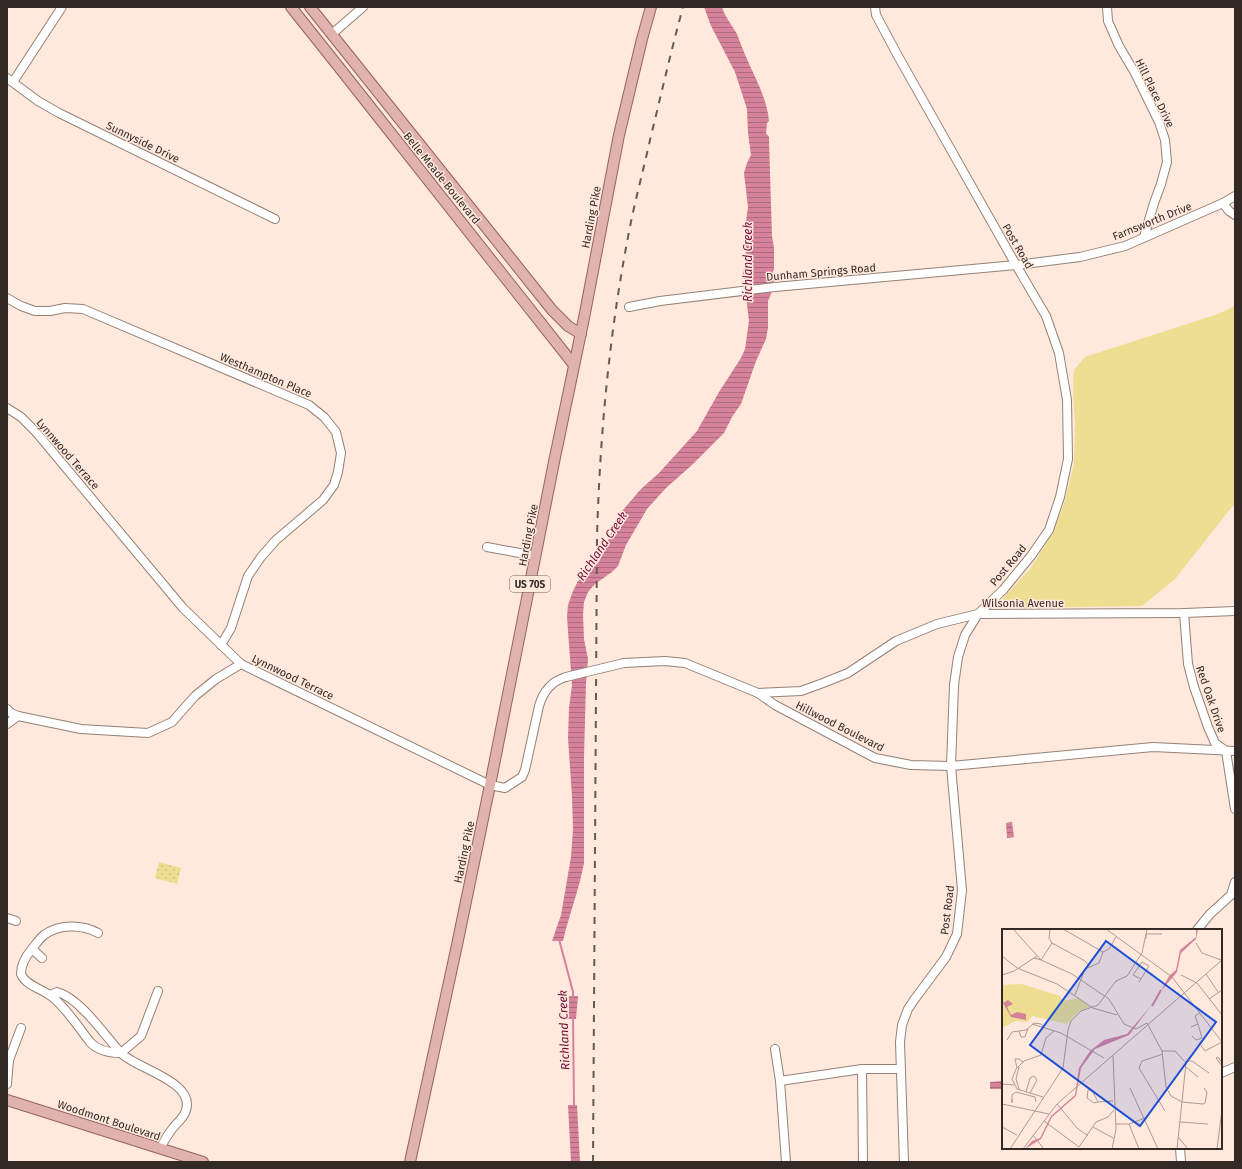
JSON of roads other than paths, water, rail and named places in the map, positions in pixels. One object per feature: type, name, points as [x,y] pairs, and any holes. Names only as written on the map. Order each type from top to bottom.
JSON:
[{"type":"main road","name":"Belle Meade Boulevard","points":[[291,7],[514,287],[574,365]]},
{"type":"main road","name":"Belle Meade Boulevard","points":[[310,7],[552,310],[568,326],[581,334]]},
{"type":"main road","name":"Harding Pike","points":[[410,1162],[490,785],[581,334],[619,136],[651,7]]},
{"type":"main road","points":[[320,43],[332,34]]},
{"type":"main road","points":[[423,174],[435,164]]},
{"type":"main road","points":[[477,241],[490,232]]},
{"type":"main road","points":[[514,287],[526,278]]},
{"type":"main road","name":"Woodmont Boulevard","points":[[7,1100],[203,1162]]},
{"type":"street","points":[[10,80],[62,7]]},
{"type":"street","points":[[332,34],[363,7]]},
{"type":"street","name":"Post Road","points":[[875,7],[876,14],[898,56],[1046,316],[1059,353],[1067,400],[1068,459],[1060,497],[1049,530],[1031,556],[1003,590],[978,614],[965,635],[958,657],[954,685],[950,766],[962,890],[957,934],[946,957],[914,1000],[904,1019],[900,1042],[904,1162]]},
{"type":"street","name":"Hill Place Drive","points":[[1107,7],[1108,21],[1119,46],[1135,73],[1159,122],[1165,140],[1167,162],[1144,237]]},
{"type":"street","name":"Sunnyside Drive","points":[[10,80],[59,113],[274,219]]},
{"type":"street","name":"Farnsworth Drive","points":[[1016,265],[1079,257],[1125,246],[1223,203],[1235,196]]},
{"type":"street","points":[[1223,203],[1235,215]]},
{"type":"street","name":"Dunham Springs Road","points":[[629,307],[660,301],[746,290],[1016,265]]},
{"type":"street","name":"Westhampton Place","points":[[7,298],[21,306],[35,311],[50,311],[65,308],[83,309],[309,405],[324,417],[336,432],[341,453],[334,485],[323,500],[276,540],[261,557],[248,576],[231,628],[221,645]]},
{"type":"street","name":"Lynnwood Terrace","points":[[7,408],[21,417],[36,432],[183,608],[240,664],[490,785],[505,788],[522,777],[525,770],[542,697],[546,690],[560,679],[566,677]]},
{"type":"street","points":[[487,547],[536,556]]},
{"type":"street","name":"Wilsonia Avenue","points":[[758,693],[801,691],[848,673],[896,641],[910,634],[937,624],[978,614],[1184,613],[1235,611]]},
{"type":"street","name":"Red Oak Drive","points":[[1184,613],[1188,664],[1194,687],[1215,743],[1226,751]]},
{"type":"street","name":"Hillwood Boulevard","points":[[566,677],[624,663],[665,661],[685,663],[758,693],[775,705],[875,758],[911,765],[950,766],[1153,747],[1235,751]]},
{"type":"street","points":[[7,710],[18,716],[81,729],[148,733],[172,722],[195,696],[216,679],[240,664]]},
{"type":"street","points":[[7,724],[18,716]]},
{"type":"street","points":[[1226,751],[1235,809]]},
{"type":"street","points":[[1198,929],[1210,914],[1233,896],[1235,882]]},
{"type":"street","points":[[7,918],[16,921]]},
{"type":"street","points":[[98,933],[83,928],[62,927],[46,934],[27,955],[22,966],[22,977],[26,981],[50,995],[62,1006],[93,1045],[110,1053],[121,1053],[141,1036],[158,991]]},
{"type":"street","points":[[32,949],[42,958]]},
{"type":"street","points":[[50,995],[57,992],[60,993],[78,1005],[130,1061],[168,1079],[184,1094],[186,1102],[185,1113],[168,1135],[160,1149]]},
{"type":"street","points":[[7,1084],[9,1060],[22,1028]]},
{"type":"street","points":[[774,1049],[780,1081],[786,1162]]},
{"type":"street","points":[[1222,1073],[1235,1067]]},
{"type":"street","points":[[862,1069],[863,1162]]},
{"type":"street","points":[[780,1081],[862,1069],[901,1069]]},
{"type":"street","points":[[1180,1149],[1181,1162]]},
{"type":"water","points":[[704,7],[722,7],[737,34],[760,88],[768,113],[769,121],[767,123],[766,133],[769,137],[774,281],[771,286],[771,294],[768,301],[768,328],[766,339],[756,361],[741,404],[724,433],[692,465],[666,488],[647,509],[626,545],[618,566],[595,584],[588,592],[584,602],[584,639],[588,659],[584,757],[584,863],[563,941],[552,941],[561,915],[571,857],[573,829],[568,738],[569,708],[572,685],[567,616],[568,605],[578,581],[599,562],[623,510],[641,489],[659,473],[697,431],[745,349],[749,321],[746,296],[749,293],[749,288],[745,285],[743,274],[746,258],[745,229],[748,207],[744,173],[751,155],[747,109],[735,72],[711,26]]},
{"type":"water","points":[[1012,822],[1014,837],[1007,838],[1006,823]]},
{"type":"water","points":[[569,996],[578,996],[576,1019],[568,1019]]},
{"type":"water","points":[[1002,1081],[1002,1089],[990,1089],[990,1082]]},
{"type":"water","points":[[568,1105],[577,1105],[580,1162],[571,1162]]},
{"type":"waterway","name":"Richland Creek","points":[[559,939],[573,992],[573,998]]},
{"type":"waterway","name":"Richland Creek","points":[[573,1017],[574,1106]]},
{"type":"railway","points":[[593,1162],[597,536],[600,461],[606,386],[621,274],[633,212],[683,7]]}]
